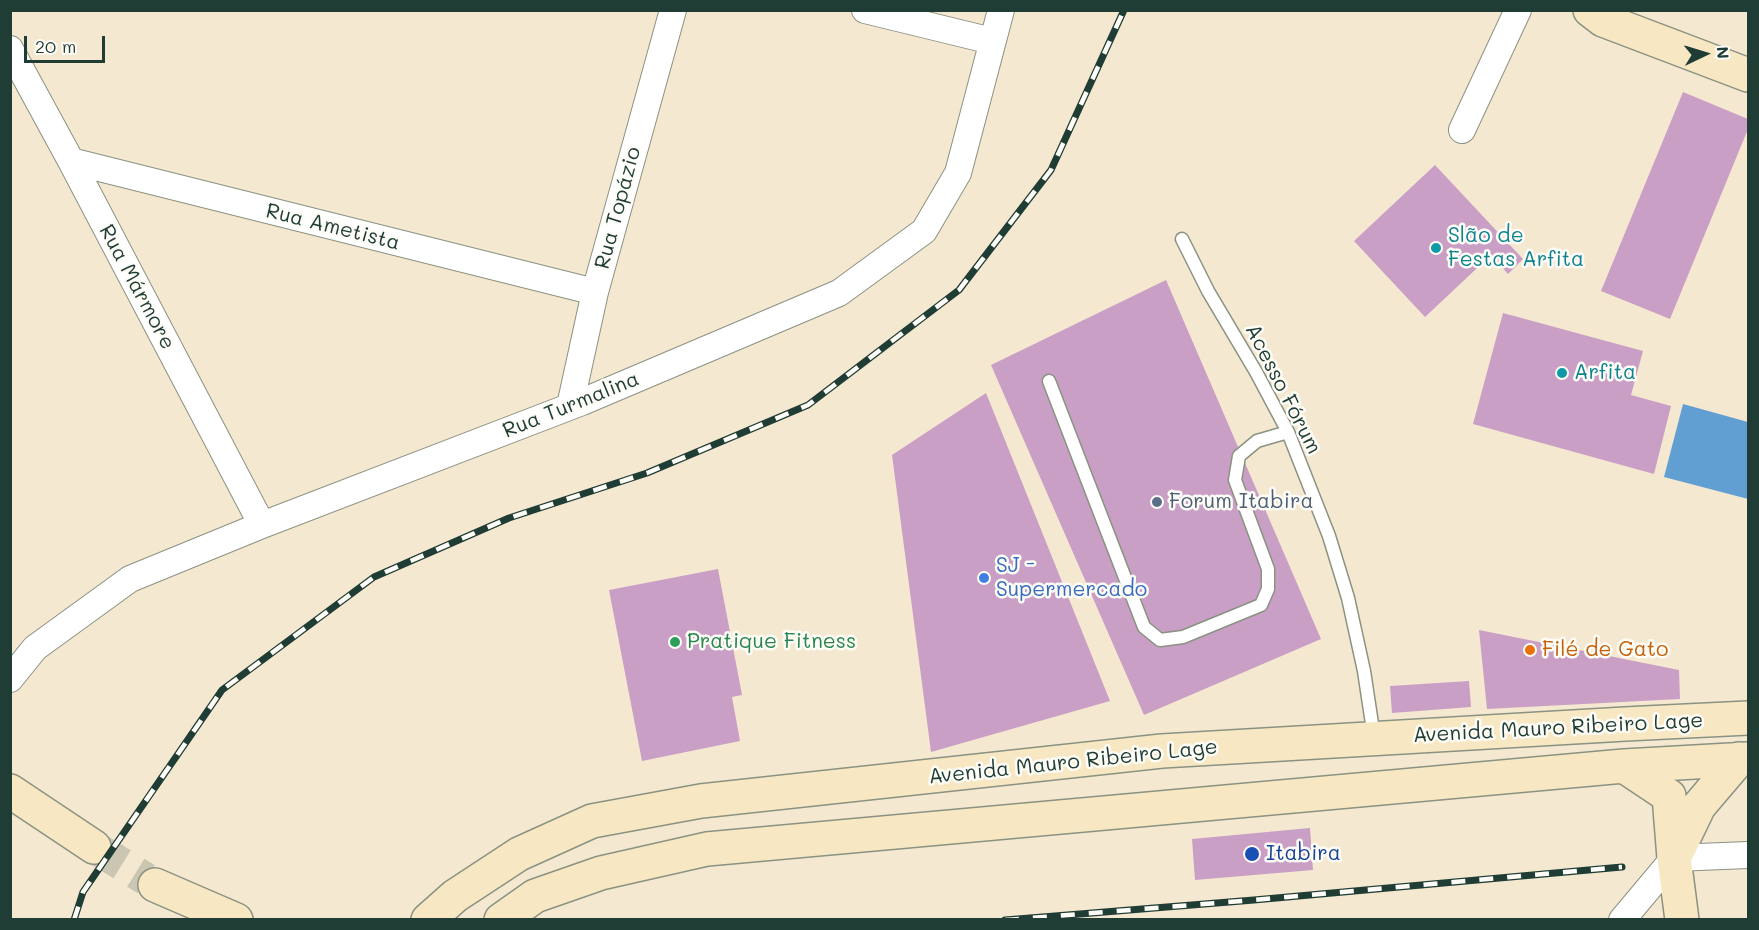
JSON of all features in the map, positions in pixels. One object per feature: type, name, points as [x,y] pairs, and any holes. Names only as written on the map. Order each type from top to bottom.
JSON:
[{"type":"street","name":"Rua Topázio","points":[[576,404],[595,292],[673,10]]},
{"type":"street","points":[[865,10],[993,41]]},
{"type":"street","name":"Rua Turmalina","points":[[10,679],[35,648],[130,579],[262,525],[576,404],[839,293],[924,231],[958,172],[1001,10]]},
{"type":"street","points":[[1462,130],[1518,10]]},
{"type":"street","points":[[1590,10],[1602,20],[1749,75]]},
{"type":"street","name":"Rua Mármore","points":[[10,49],[262,525]]},
{"type":"street","name":"Rua Ametista","points":[[71,161],[595,292]]},
{"type":"street","name":"Avenida Mauro Ribeiro Lage","points":[[428,920],[455,896],[519,854],[592,821],[701,801],[1150,752],[1749,718]]},
{"type":"street","points":[[1622,920],[1674,858],[1699,806],[1744,759]]},
{"type":"street","name":"Avenida Mauro Ribeiro Lage","points":[[501,920],[535,896],[601,873],[707,849],[1624,766],[1744,759]]},
{"type":"street","points":[[1624,766],[1669,796],[1682,920]]},
{"type":"street","points":[[10,791],[94,847]]},
{"type":"street","points":[[1674,858],[1749,855]]},
{"type":"street","points":[[151,882],[196,920]]},
{"type":"street","points":[[151,882],[207,920]]},
{"type":"street","points":[[151,882],[236,920]]},
{"type":"lane","name":"Acesso Fórum","points":[[1182,239],[1208,291],[1288,432],[1329,536],[1348,598],[1364,671],[1374,738]]},
{"type":"lane","points":[[1049,381],[1144,627],[1160,640],[1183,637],[1261,605],[1268,589],[1268,569],[1235,480],[1239,456],[1257,441],[1288,432]]},
{"type":"water","points":[[1683,404],[1748,422],[1748,499],[1664,477]]},
{"type":"building","points":[[1683,92],[1748,119],[1748,129],[1670,319],[1601,291]]},
{"type":"building","name":"Slão de Festas Arfita","points":[[1435,165],[1523,259],[1508,274],[1491,255],[1425,317],[1354,241]]},
{"type":"building","name":"Forum Itabira","points":[[1166,280],[1321,639],[1144,715],[991,365]]},
{"type":"building","name":"Arfita","points":[[1503,313],[1643,351],[1631,395],[1671,406],[1654,474],[1473,424]]},
{"type":"building","name":"SJ - Supermercado","points":[[986,393],[1110,701],[931,752],[892,455]]},
{"type":"building","name":"Pratique Fitness","points":[[718,569],[742,695],[732,697],[740,741],[642,761],[609,590]]},
{"type":"building","name":"Filé de Gato","points":[[1479,630],[1679,670],[1680,699],[1487,709]]},
{"type":"building","points":[[1469,681],[1471,707],[1392,713],[1390,686]]},
{"type":"building","name":"Itabira","points":[[1310,828],[1313,870],[1195,880],[1192,839]]},
{"type":"tunnel","points":[[94,847],[146,879]]},
{"type":"railway","points":[[74,920],[83,892],[222,690],[374,577],[509,518],[647,473],[808,405],[959,290],[1051,170],[1124,10]]},
{"type":"railway","points":[[1005,920],[1622,867]]},
{"type":"place","name":"Slão de Festas Arfita","points":[[1436,248]]},
{"type":"place","name":"Arfita","points":[[1562,373]]},
{"type":"place","name":"Forum Itabira","points":[[1157,502]]},
{"type":"place","name":"SJ - Supermercado","points":[[984,578]]},
{"type":"place","name":"Pratique Fitness","points":[[675,642]]},
{"type":"place","name":"Filé de Gato","points":[[1530,650]]},
{"type":"place","name":"Itabira","points":[[1252,854]]}]
